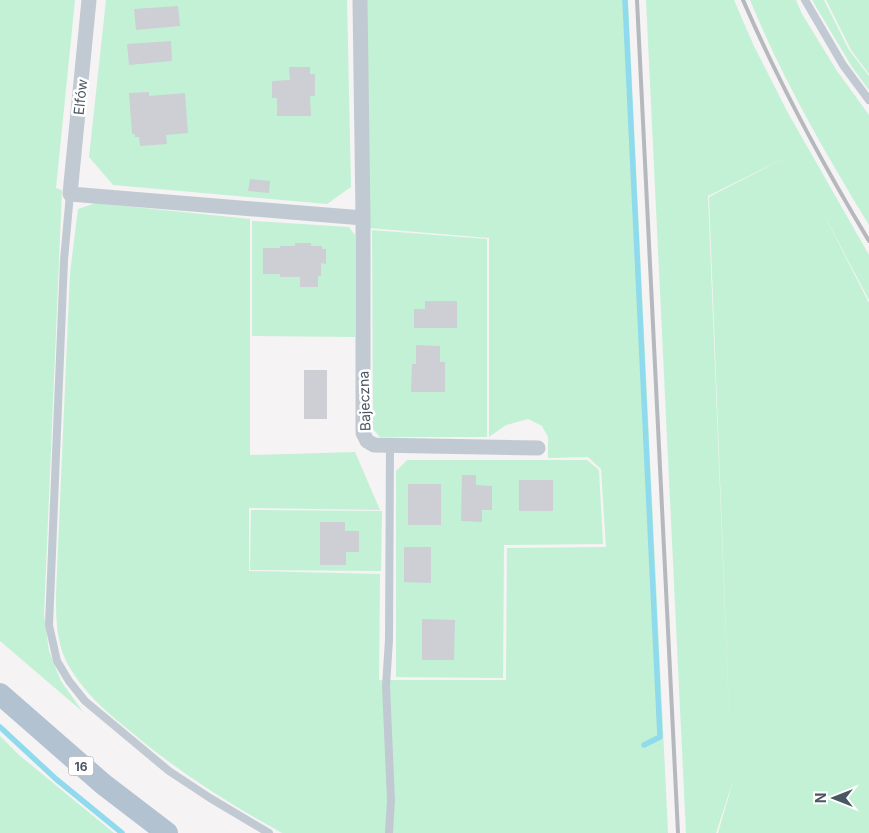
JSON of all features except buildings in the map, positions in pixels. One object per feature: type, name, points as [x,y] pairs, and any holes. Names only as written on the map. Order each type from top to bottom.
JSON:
[{"type":"main road","name":"16","points":[[0,694],[103,784],[167,833]]},
{"type":"street","name":"Elfów","points":[[70,194],[89,0]]},
{"type":"street","name":"Bajeczna","points":[[360,0],[363,433],[367,441],[374,445],[538,448]]},
{"type":"street","points":[[70,194],[363,218]]},
{"type":"lane","points":[[805,0],[843,65],[869,100]]},
{"type":"lane","points":[[70,194],[64,260],[50,625],[57,660],[69,681],[85,701],[169,771],[269,833]]},
{"type":"lane","points":[[389,833],[391,800],[386,686],[389,640],[390,446]]},
{"type":"green space","points":[[0,0],[75,0],[56,188],[62,190],[44,615],[49,651],[61,681],[83,712],[0,641]]},
{"type":"green space","points":[[106,0],[347,0],[351,187],[327,204],[113,185],[89,157]]},
{"type":"green space","points":[[366,0],[628,0],[668,833],[282,833],[223,798],[148,746],[86,691],[72,672],[63,653],[57,628],[56,594],[70,273],[78,209],[96,203],[250,219],[250,455],[355,452],[380,510],[249,508],[249,571],[380,574],[379,680],[506,680],[507,548],[606,547],[601,469],[588,457],[548,458],[548,437],[542,426],[528,419],[506,425],[489,437],[489,238],[369,228]]},
{"type":"green space","points":[[646,0],[734,0],[753,44],[788,113],[869,255],[869,300],[821,209],[869,303],[869,833],[718,833],[732,784],[716,833],[686,833]],"holes":[[[793,154],[709,197],[731,761],[708,196]]]},
{"type":"green space","points":[[750,0],[796,0],[802,14],[837,71],[869,115],[869,225],[805,115],[762,29]]},
{"type":"green space","points":[[812,0],[824,0],[849,50],[869,76],[869,90],[852,67]]},
{"type":"green space","points":[[826,0],[869,0],[869,74],[851,50]]},
{"type":"green space","points":[[252,221],[349,227],[355,235],[355,337],[252,336]]},
{"type":"green space","points":[[372,230],[487,239],[487,437],[380,437],[373,429]]},
{"type":"green space","points":[[407,460],[587,460],[599,470],[603,544],[504,545],[503,678],[396,677],[396,471]]},
{"type":"green space","points":[[251,510],[382,511],[381,571],[250,570]]},
{"type":"green space","points":[[0,736],[19,755],[114,833],[0,833]]},
{"type":"waterway","points":[[625,0],[660,737],[644,745]]},
{"type":"waterway","points":[[0,727],[56,779],[122,833]]},
{"type":"railway","points":[[637,0],[678,833]]},
{"type":"railway","points":[[743,0],[771,62],[802,122],[869,241]]}]
